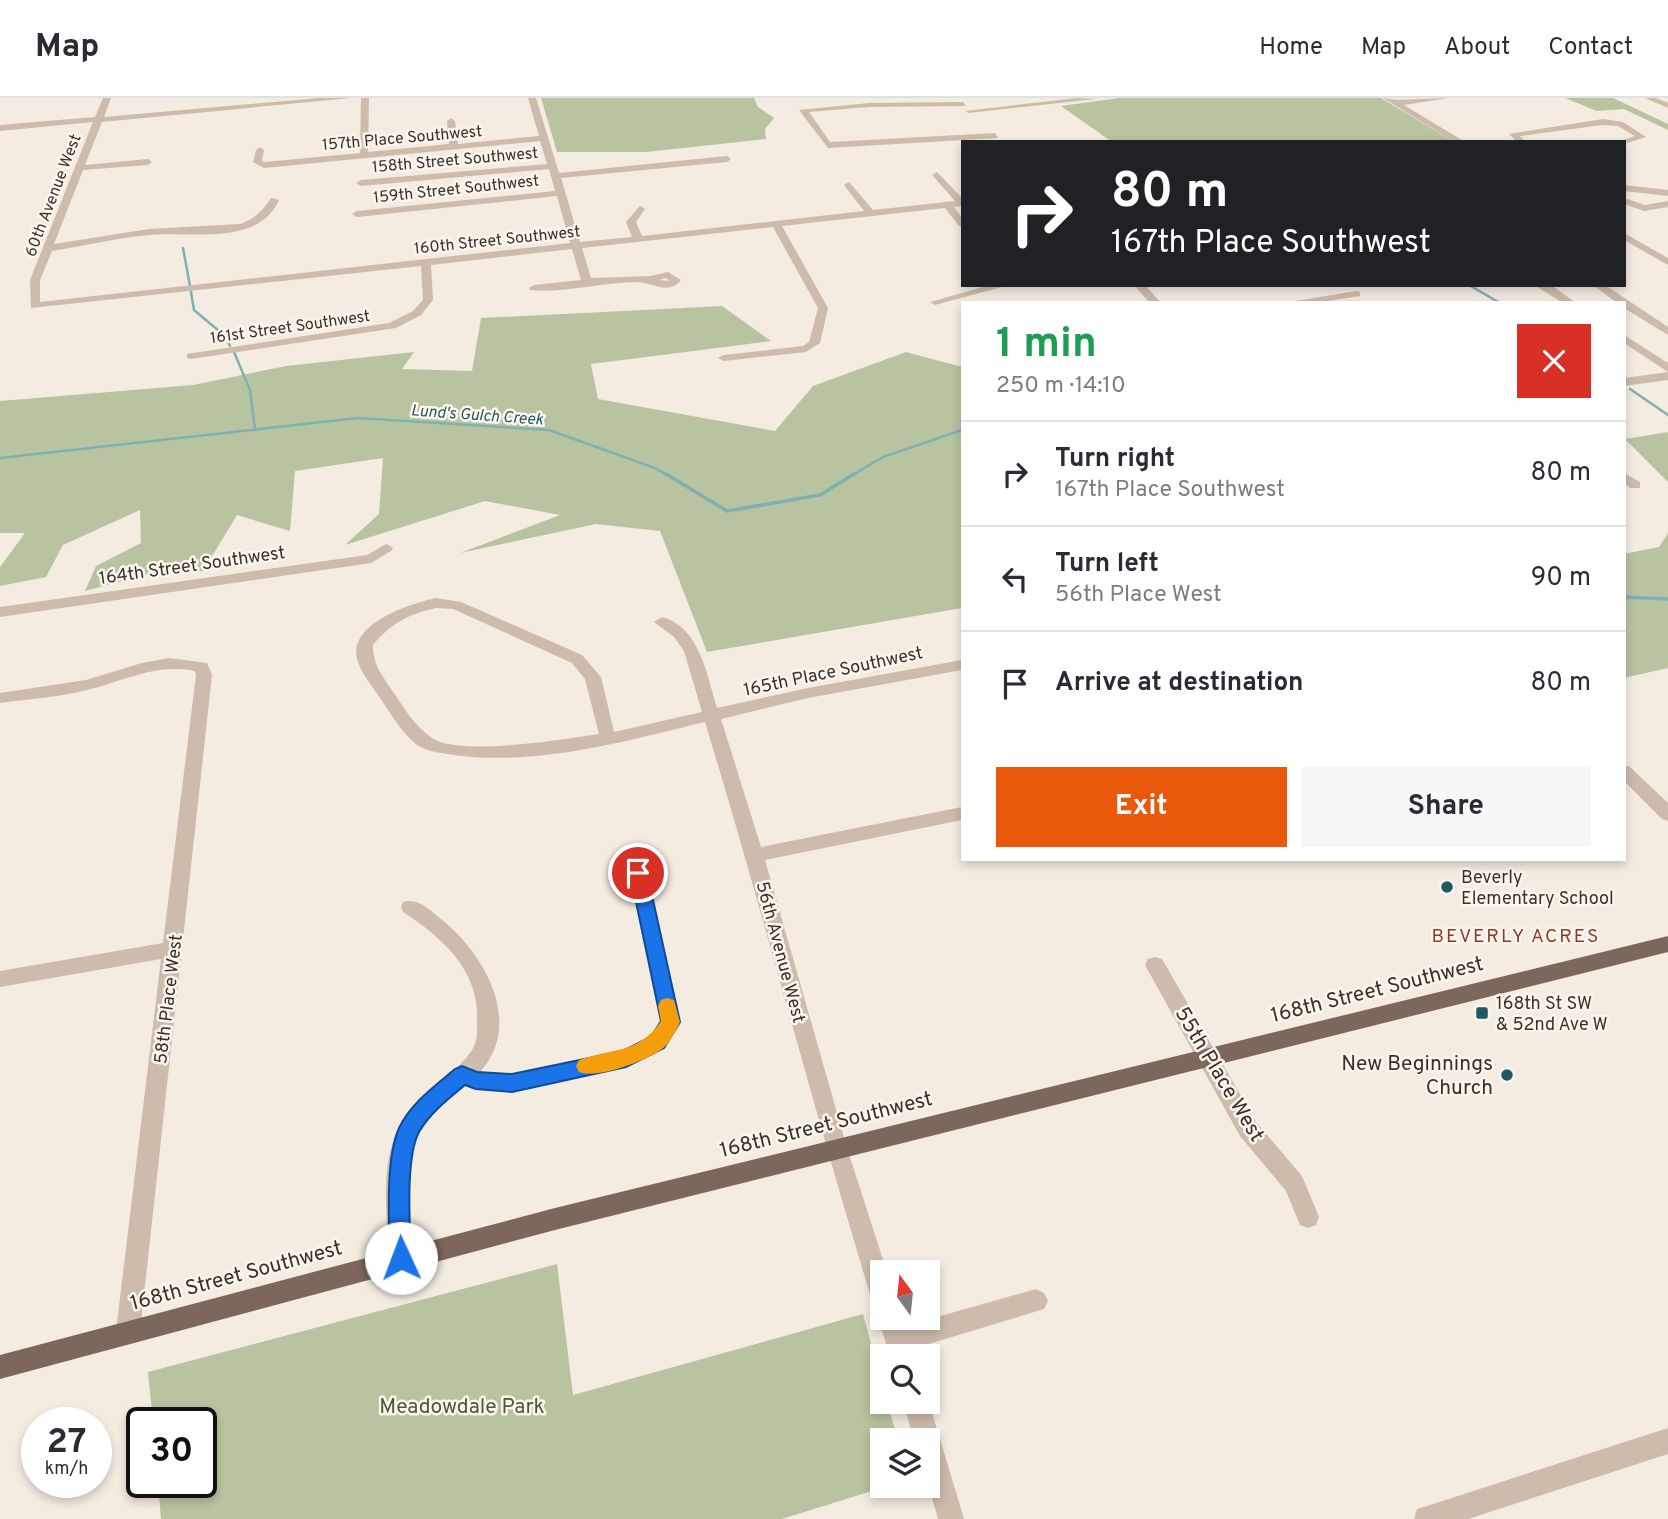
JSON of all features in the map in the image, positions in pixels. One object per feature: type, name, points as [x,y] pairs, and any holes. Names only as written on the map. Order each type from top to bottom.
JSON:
[{"type":"main road","name":"168th Street Southwest","points":[[0,1367],[401,1258],[835,1148],[1668,944]]},
{"type":"street","name":"60th Avenue West","points":[[35,306],[35,279],[107,98]]},
{"type":"street","points":[[0,128],[347,98]]},
{"type":"street","points":[[364,155],[365,98]]},
{"type":"street","points":[[532,98],[587,282]]},
{"type":"street","points":[[1391,100],[1444,98]]},
{"type":"street","points":[[1649,98],[1668,106]]},
{"type":"street","points":[[961,140],[828,145],[803,110],[869,105],[969,111],[1092,99]]},
{"type":"street","points":[[1391,100],[1458,140]]},
{"type":"street","points":[[969,111],[997,139]]},
{"type":"street","points":[[451,121],[454,146]]},
{"type":"street","points":[[1520,140],[1513,134],[1603,122],[1619,124],[1642,137],[1626,141]]},
{"type":"street","name":"157th Place Southwest","points":[[260,150],[257,162],[264,165],[544,138]]},
{"type":"street","points":[[969,140],[997,139]]},
{"type":"street","name":"158th Street Southwest","points":[[361,183],[727,159]]},
{"type":"street","points":[[78,168],[148,162]]},
{"type":"street","points":[[937,175],[961,202]]},
{"type":"street","points":[[849,185],[871,214]]},
{"type":"street","points":[[1626,188],[1668,193]]},
{"type":"street","name":"159th Street Southwest","points":[[357,214],[559,193]]},
{"type":"street","points":[[48,248],[102,242],[149,232],[242,227],[254,222],[270,209],[274,200]]},
{"type":"street","points":[[1626,202],[1644,208],[1668,204]]},
{"type":"street","name":"160th Street Southwest","points":[[35,306],[961,203]]},
{"type":"street","points":[[948,205],[961,223]]},
{"type":"street","points":[[638,239],[631,222],[640,209]]},
{"type":"street","points":[[724,358],[806,349],[814,343],[823,308],[776,224]]},
{"type":"street","points":[[1626,237],[1668,262]]},
{"type":"street","name":"161st Street Southwest","points":[[191,356],[392,326],[417,313],[428,300],[426,263]]},
{"type":"street","points":[[534,288],[653,279]]},
{"type":"street","points":[[935,302],[996,287]]},
{"type":"street","points":[[1141,287],[1154,301]]},
{"type":"street","points":[[1544,287],[1568,301]]},
{"type":"street","points":[[1601,287],[1621,301]]},
{"type":"street","points":[[1304,301],[1356,294]]},
{"type":"street","points":[[1626,304],[1668,332]]},
{"type":"street","points":[[1626,339],[1668,368]]},
{"type":"street","points":[[1626,382],[1668,376]]},
{"type":"street","name":"164th Street Southwest","points":[[0,612],[371,559],[386,548]]},
{"type":"street","name":"165th Place Southwest","points":[[608,739],[593,677],[577,659],[456,605],[436,603],[409,609],[382,624],[365,643],[365,661],[406,725],[430,745],[471,752],[516,751],[608,739],[808,693],[961,665]]},
{"type":"street","name":"56th Avenue West","points":[[662,622],[679,634],[691,650],[755,855],[835,1148],[871,1260]]},
{"type":"street","name":"58th Place West","points":[[0,698],[88,685],[139,667],[186,663],[201,667],[204,675],[128,1331]]},
{"type":"street","points":[[1626,773],[1668,814]]},
{"type":"street","points":[[755,855],[961,813]]},
{"type":"street","points":[[462,1075],[476,1081],[512,1083],[626,1058],[657,1042],[670,1022],[636,864]]},
{"type":"street","points":[[401,1258],[398,1189],[408,1132],[425,1108],[485,1050],[490,1012],[486,990],[462,947],[428,918],[410,907]]},
{"type":"street","points":[[0,979],[174,949]]},
{"type":"street","name":"55th Place West","points":[[1155,965],[1248,1129],[1294,1184],[1308,1217]]},
{"type":"street","points":[[896,1338],[1036,1301]]},
{"type":"street","points":[[1427,1519],[1668,1441]]},
{"type":"street","points":[[940,1481],[951,1519]]},
{"type":"green space","points":[[541,98],[754,98],[758,107],[774,118],[765,129],[766,139],[646,152],[557,152]]},
{"type":"green space","points":[[1119,98],[1381,98],[1451,140],[1109,140],[1061,106]]},
{"type":"green space","points":[[1565,98],[1613,98],[1668,124],[1668,130],[1624,109],[1597,111]]},
{"type":"green space","points":[[722,306],[771,341],[591,364],[598,399],[775,431],[813,386],[906,352],[961,367],[961,608],[707,652],[660,531],[596,524],[460,553],[560,515],[485,501],[345,545],[379,514],[383,458],[295,471],[290,531],[237,515],[203,571],[156,572],[85,591],[96,566],[141,543],[140,510],[63,545],[46,577],[0,586],[0,567],[25,533],[0,533],[0,401],[193,385],[286,366],[414,352],[402,369],[472,371],[481,318]]},
{"type":"green space","points":[[1668,432],[1668,482],[1626,440]]},
{"type":"green space","points":[[1668,533],[1668,668],[1626,678],[1626,554],[1659,547]]},
{"type":"green space","name":"Meadowdale Park","points":[[557,1264],[573,1395],[863,1314],[871,1344],[870,1414],[890,1414],[895,1428],[870,1428],[870,1492],[782,1519],[161,1519],[159,1498],[217,1498],[217,1407],[151,1407],[148,1372]]},
{"type":"waterway","points":[[183,248],[190,286]]},
{"type":"waterway","name":"Lund's Gulch Creek","points":[[1472,287],[1497,301]]},
{"type":"waterway","points":[[191,292],[194,310],[225,336],[230,346]]},
{"type":"waterway","points":[[234,352],[250,390],[255,430]]},
{"type":"waterway","name":"Lund's Gulch Creek","points":[[1630,389],[1668,415]]},
{"type":"waterway","name":"Lund's Gulch Creek","points":[[255,430],[358,418],[549,430],[655,468],[669,476]]},
{"type":"waterway","name":"Lund's Gulch Creek","points":[[0,458],[255,430]]},
{"type":"waterway","name":"Lund's Gulch Creek","points":[[851,476],[883,457],[961,430]]},
{"type":"waterway","name":"Lund's Gulch Creek","points":[[666,474],[727,511],[820,495],[854,474]]},
{"type":"waterway","name":"Lund's Gulch Creek","points":[[1626,597],[1668,599]]},
{"type":"slow traffic","points":[[586,1066],[626,1058],[657,1042],[670,1022],[667,1006]]},
{"type":"place","name":"Beverly Elementary School","points":[[1447,887]]},
{"type":"place","name":"168th St SW & 52nd Ave W","points":[[1482,1013]]},
{"type":"place","name":"New Beginnings Church","points":[[1507,1075]]},
{"type":"district","name":"BEVERLY ACRES","points":[[1516,935]]},
{"type":"route","points":[[401,1258],[398,1189],[408,1132],[425,1108],[462,1075],[476,1081],[512,1083],[626,1058],[657,1042],[670,1022],[638,873]]}]
